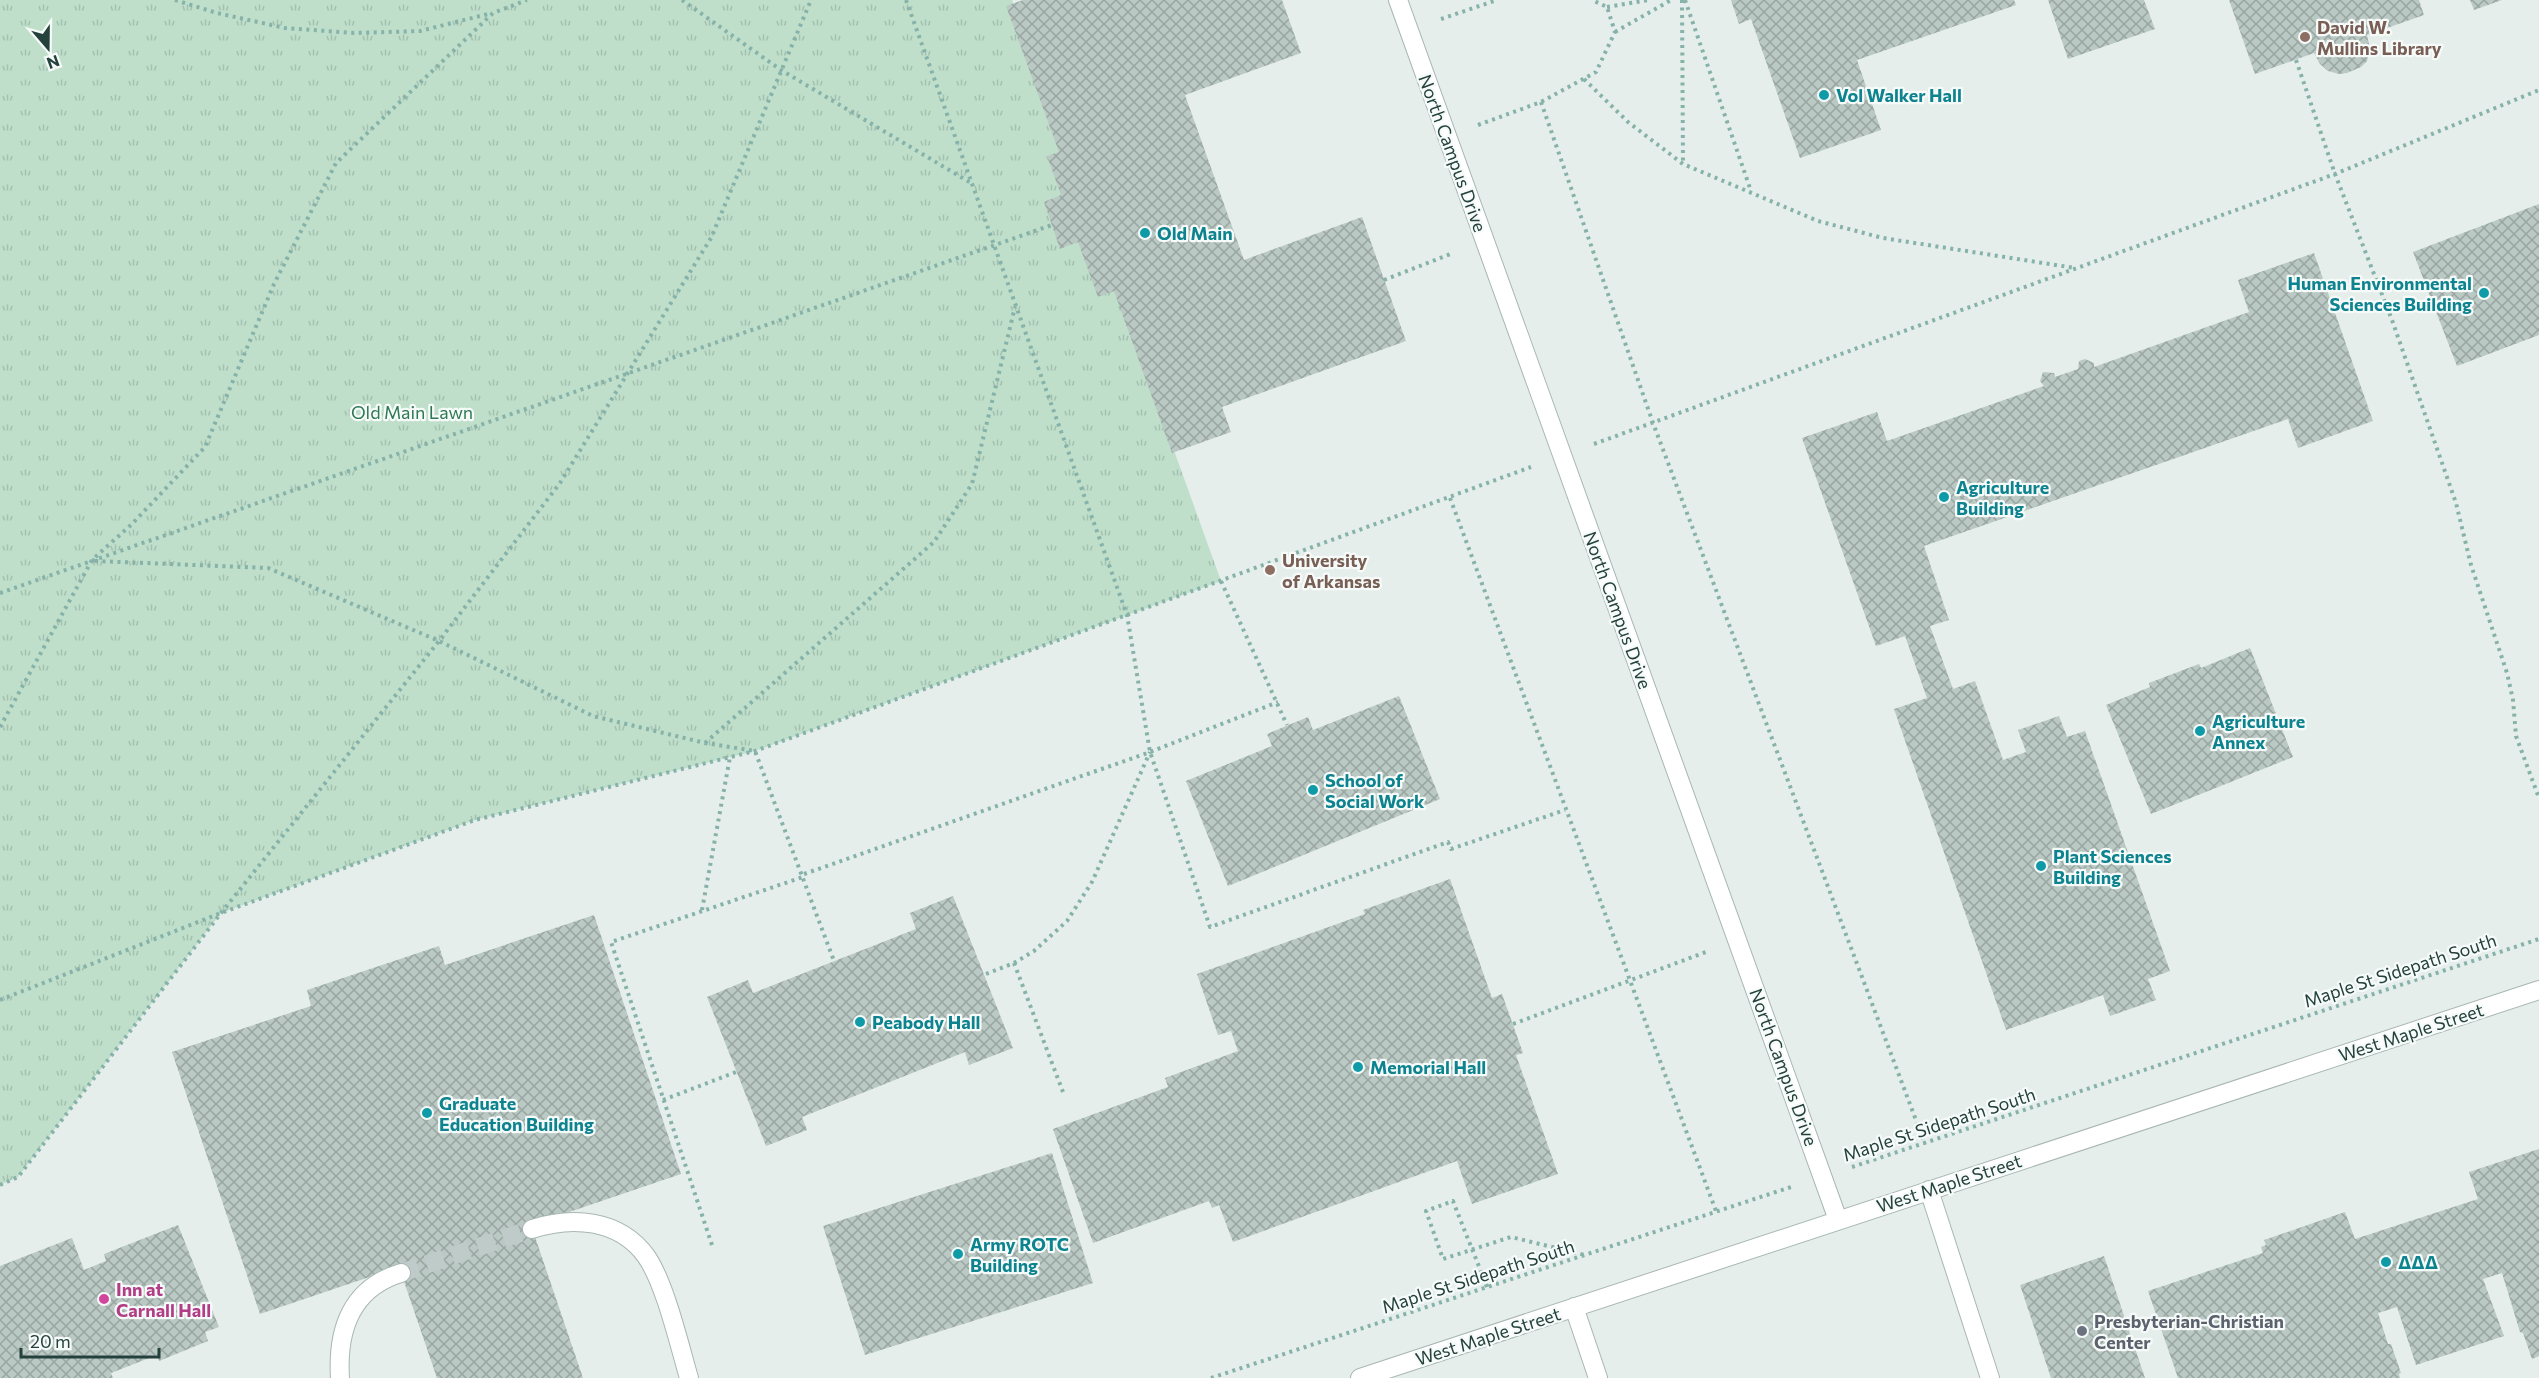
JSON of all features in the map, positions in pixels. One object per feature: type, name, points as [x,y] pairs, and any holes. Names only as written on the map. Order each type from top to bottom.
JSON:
[{"type":"street","name":"North Campus Drive","points":[[1398,0],[1838,1220]]},
{"type":"street","name":"West Maple Street","points":[[1360,1378],[2539,990]]},
{"type":"street","points":[[1929,1190],[1990,1378]]},
{"type":"street","points":[[532,1228],[554,1222],[580,1220],[603,1224],[628,1239],[645,1255],[656,1275],[689,1378]]},
{"type":"street","points":[[340,1378],[341,1335],[351,1311],[368,1289],[401,1273]]},
{"type":"street","points":[[1574,1307],[1598,1378]]},
{"type":"path","points":[[175,0],[217,13],[285,28],[354,33],[420,31],[493,12],[527,0]]},
{"type":"path","points":[[682,0],[782,70],[971,183]]},
{"type":"path","points":[[0,1185],[18,1177],[221,913],[439,641],[560,483],[711,238],[811,0]]},
{"type":"path","points":[[906,0],[1126,615],[1150,752],[1210,927],[1448,842],[1451,849],[1565,810]]},
{"type":"path","points":[[1409,30],[1497,0]]},
{"type":"path","points":[[1592,0],[1606,8],[1616,32]]},
{"type":"path","points":[[1606,8],[1648,0]]},
{"type":"path","points":[[1447,137],[1541,102],[1596,72],[1616,32],[1671,0]]},
{"type":"path","points":[[1683,164],[1684,0]]},
{"type":"path","points":[[1684,0],[1751,191]]},
{"type":"path","points":[[0,727],[92,560],[132,524],[205,447],[274,284],[336,163],[493,12]]},
{"type":"path","points":[[2296,60],[2335,174],[2392,320],[2456,503],[2471,566],[2507,673],[2513,700],[2516,736],[2539,798]]},
{"type":"path","points":[[1584,79],[1628,122],[1683,164],[1818,220],[1883,238],[2078,268]]},
{"type":"path","points":[[0,1000],[221,913],[475,820],[755,751],[2335,174],[2539,90]]},
{"type":"path","points":[[1541,102],[1653,423],[1924,1144]]},
{"type":"path","points":[[0,593],[1052,225]]},
{"type":"path","points":[[1384,280],[1485,241]]},
{"type":"path","points":[[705,743],[934,542],[972,484],[1016,307]]},
{"type":"path","points":[[1450,498],[1628,981],[1716,1211]]},
{"type":"path","points":[[92,560],[268,568],[439,641],[593,716],[705,743],[755,751]]},
{"type":"path","points":[[1221,581],[1287,725]]},
{"type":"path","points":[[712,1245],[611,942],[1150,752],[1278,702]]},
{"type":"path","points":[[755,751],[834,961]]},
{"type":"path","points":[[986,974],[1014,963],[1034,951],[1067,921],[1092,882],[1150,752]]},
{"type":"path","points":[[702,910],[730,757]]},
{"type":"path","name":"Maple St Sidepath South","points":[[1210,1378],[2539,939]]},
{"type":"path","points":[[1513,1024],[1738,940]]},
{"type":"path","points":[[1014,963],[1063,1092]]},
{"type":"path","points":[[663,1100],[736,1072]]},
{"type":"path","points":[[1487,1287],[1472,1249],[1453,1201],[1426,1210],[1443,1259],[1472,1249],[1511,1237],[1585,1255]]},
{"type":"green space","name":"Old Main Lawn","points":[[0,0],[1012,0],[1221,581],[755,751],[475,820],[221,913],[18,1177],[0,1185]]},
{"type":"building","name":"Old Main","points":[[1023,0],[1282,0],[1301,53],[1185,95],[1244,260],[1362,217],[1406,341],[1222,407],[1231,432],[1172,453],[1114,291],[1098,297],[1078,242],[1060,249],[1044,202],[1061,195],[1047,156],[1059,152],[1006,6]]},
{"type":"building","name":"Vol Walker Hall","points":[[1731,0],[2014,0],[2016,5],[1857,60],[1881,130],[1800,158],[1751,19],[1739,24]]},
{"type":"building","points":[[2048,0],[2144,0],[2155,29],[2068,59]]},
{"type":"building","name":"David W. Mullins Library","points":[[2229,0],[2419,0],[2424,15],[2367,35],[2370,49],[2367,61],[2361,67],[2347,73],[2339,74],[2328,71],[2320,64],[2314,53],[2255,74]]},
{"type":"building","name":"David W. Mullins Library","points":[[2470,0],[2502,0],[2474,10]]},
{"type":"building","name":"Human Environmental Sciences Building","points":[[2539,204],[2539,335],[2457,366],[2413,252]]},
{"type":"building","points":[[2314,253],[2373,421],[2298,448],[2288,419],[1924,546],[1949,620],[1930,626],[1953,689],[1975,681],[2003,760],[2026,752],[2018,730],[2059,716],[2067,737],[2085,731],[2170,971],[2148,979],[2156,1000],[2110,1016],[2103,995],[2006,1030],[1894,709],[1927,698],[1905,636],[1876,646],[1802,438],[1877,412],[1887,441],[2044,386],[2040,381],[2043,372],[2054,373],[2055,377],[2078,369],[2079,361],[2085,359],[2094,363],[2094,367],[2249,312],[2238,280]]},
{"type":"building","name":"Agriculture Annex","points":[[2250,648],[2293,757],[2151,814],[2106,705],[2150,687],[2149,683],[2199,664],[2201,668]]},
{"type":"building","name":"School of Social Work","points":[[1399,696],[1440,799],[1228,886],[1186,781],[1272,746],[1267,734],[1308,717],[1313,730]]},
{"type":"building","name":"Memorial Hall","points":[[1450,879],[1492,998],[1502,994],[1523,1053],[1516,1055],[1558,1174],[1472,1204],[1457,1161],[1233,1242],[1219,1205],[1212,1208],[1209,1201],[1093,1243],[1053,1129],[1168,1087],[1165,1078],[1238,1051],[1231,1031],[1218,1035],[1197,974],[1365,914],[1363,910]]},
{"type":"building","name":"Peabody Hall","points":[[953,896],[1013,1048],[969,1065],[965,1052],[802,1117],[807,1130],[766,1146],[707,997],[748,980],[753,993],[916,929],[910,913]]},
{"type":"building","name":"Graduate Education Building","points":[[594,915],[681,1174],[531,1225],[583,1378],[437,1378],[399,1267],[260,1314],[172,1052],[311,1006],[307,990],[439,946],[445,965]]},
{"type":"building","name":"ΔΔΔ","points":[[2539,1149],[2539,1356],[2532,1359],[2523,1333],[2520,1332],[2502,1273],[2483,1279],[2504,1336],[2416,1365],[2397,1307],[2378,1313],[2401,1373],[2400,1378],[2178,1378],[2148,1291],[2263,1253],[2261,1247],[2266,1245],[2264,1240],[2345,1212],[2355,1239],[2478,1199],[2469,1172]]},
{"type":"building","name":"Army ROTC Building","points":[[1052,1153],[1093,1283],[865,1355],[823,1226]]},
{"type":"building","name":"Inn at Carnall Hall","points":[[178,1225],[219,1327],[205,1332],[208,1341],[159,1361],[157,1355],[111,1373],[113,1378],[0,1378],[0,1266],[72,1238],[84,1270],[106,1261],[104,1254]]},
{"type":"building","name":"Presbyterian-Christian Center","points":[[2104,1256],[2145,1378],[2051,1378],[2020,1285]]},
{"type":"tunnel","points":[[401,1273],[532,1229]]},
{"type":"place","name":"David W. Mullins Library","points":[[2305,37]]},
{"type":"place","name":"Vol Walker Hall","points":[[1824,95]]},
{"type":"place","name":"Old Main","points":[[1145,233]]},
{"type":"place","name":"Human Environmental Sciences Building","points":[[2484,293]]},
{"type":"place","name":"Agriculture Building","points":[[1944,497]]},
{"type":"place","name":"University of Arkansas","points":[[1270,570]]},
{"type":"place","name":"Agriculture Annex","points":[[2200,731]]},
{"type":"place","name":"School of Social Work","points":[[1313,790]]},
{"type":"place","name":"Plant Sciences Building","points":[[2041,866]]},
{"type":"place","name":"Peabody Hall","points":[[860,1022]]},
{"type":"place","name":"Memorial Hall","points":[[1358,1067]]},
{"type":"place","name":"Graduate Education Building","points":[[427,1113]]},
{"type":"place","name":"Army ROTC Building","points":[[958,1254]]},
{"type":"place","name":"ΔΔΔ","points":[[2386,1262]]},
{"type":"place","name":"Inn at Carnall Hall","points":[[104,1299]]},
{"type":"place","name":"Presbyterian-Christian Center","points":[[2082,1331]]}]
